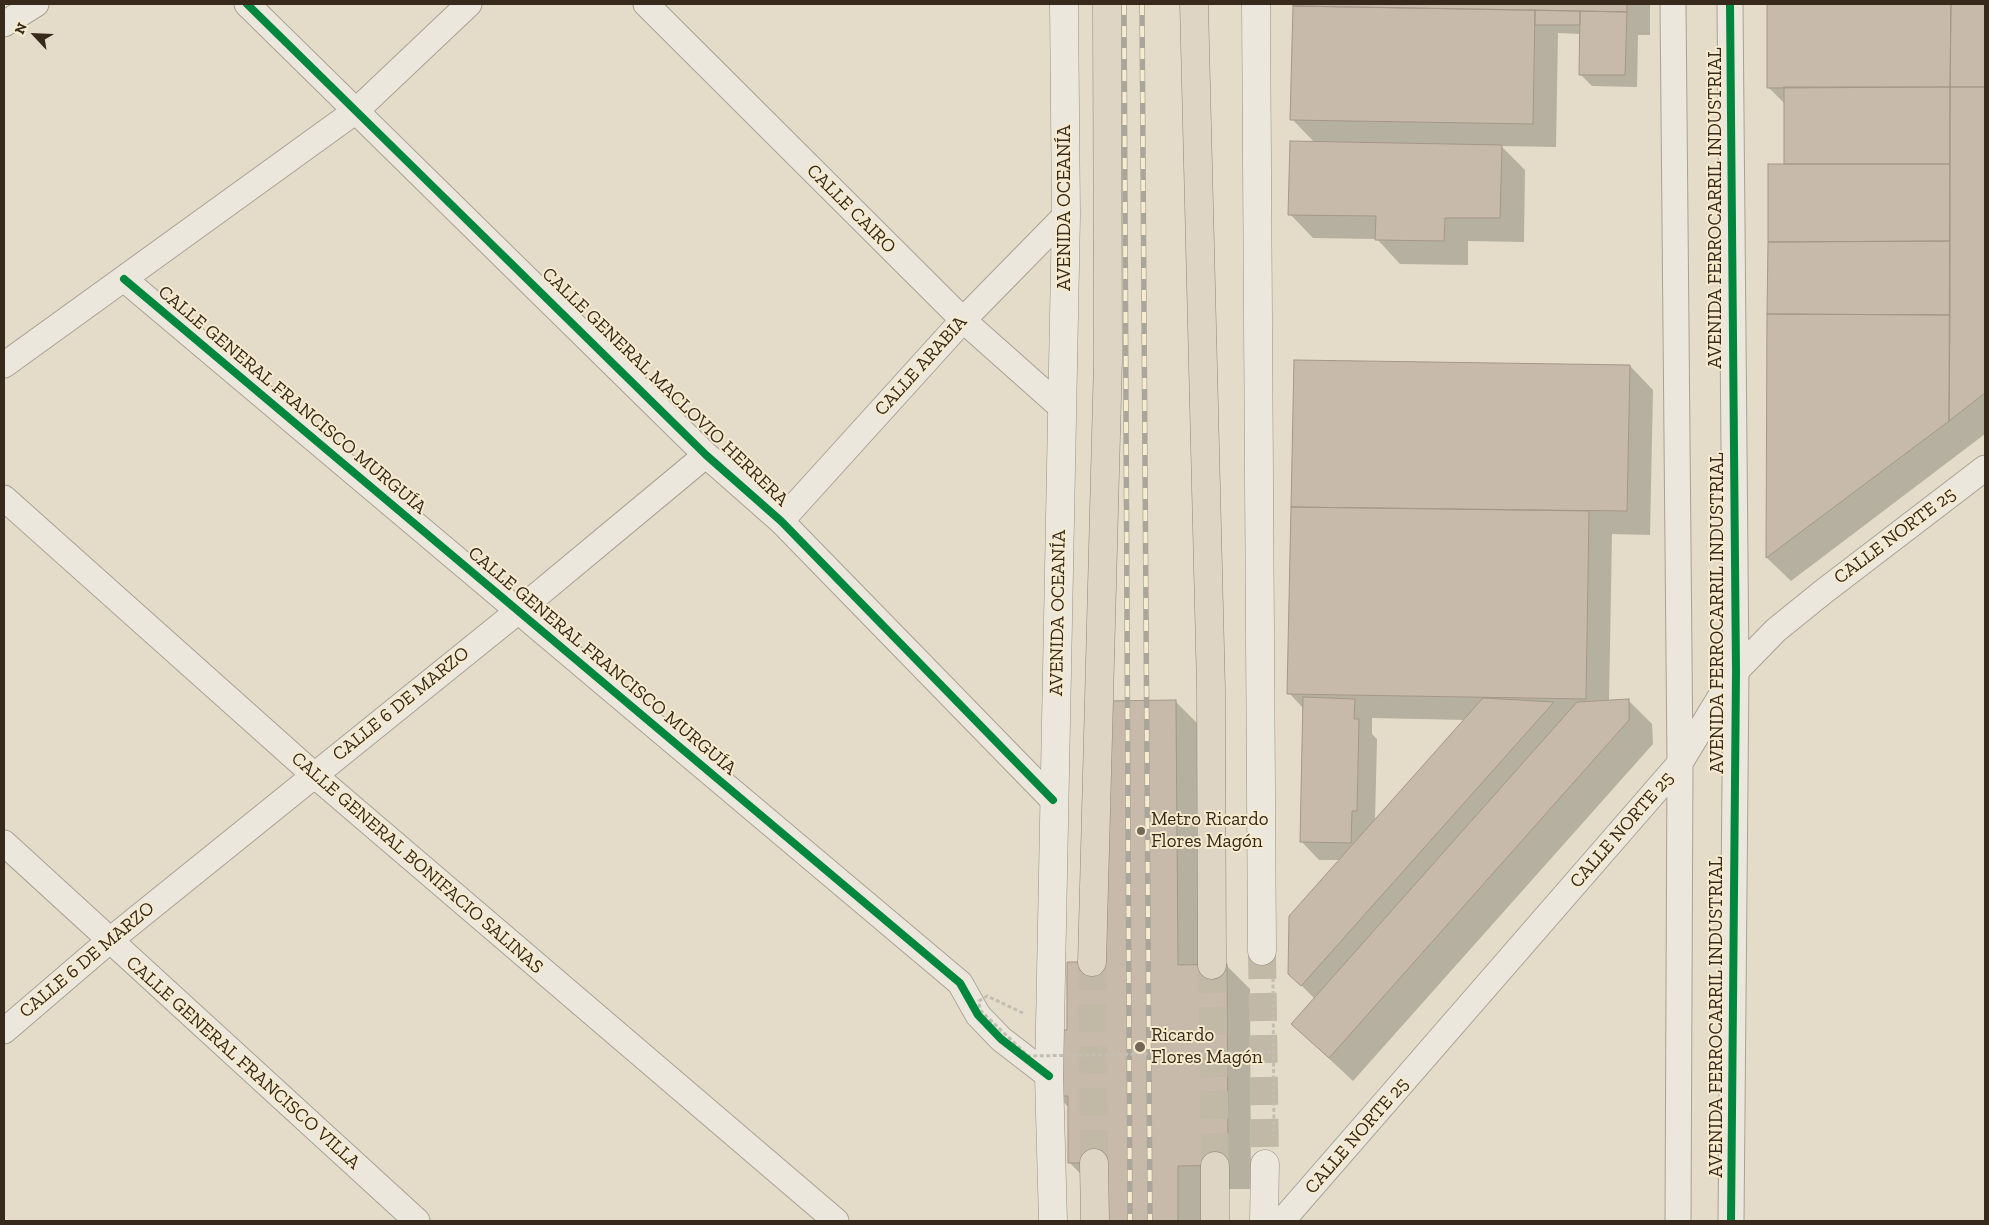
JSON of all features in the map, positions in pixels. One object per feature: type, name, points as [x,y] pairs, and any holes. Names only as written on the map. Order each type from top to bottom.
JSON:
[{"type":"highway","points":[[1092,962],[1108,360],[1107,4]]},
{"type":"highway","points":[[1194,4],[1211,690],[1212,965]]},
{"type":"highway","points":[[1094,1164],[1095,1221]]},
{"type":"highway","points":[[1214,1166],[1215,1221]]},
{"type":"main road","name":"AVENIDA OCEANÍA","points":[[1053,1221],[1049,1076],[1066,215],[1064,4]]},
{"type":"main road","points":[[1256,4],[1267,960]]},
{"type":"main road","points":[[1264,1221],[1270,1154]]},
{"type":"street","points":[[4,24],[36,4]]},
{"type":"street","name":"CALLE GENERAL MACLOVIO HERRERA","points":[[247,4],[706,455],[781,521],[1053,800]]},
{"type":"street","points":[[4,364],[357,110],[469,4]]},
{"type":"street","name":"CALLE CAIRO","points":[[646,4],[963,320],[1062,408]]},
{"type":"street","name":"AVENIDA FERROCARRIL INDUSTRIAL","points":[[1673,4],[1680,763],[1678,1221]]},
{"type":"street","name":"AVENIDA FERROCARRIL INDUSTRIAL","points":[[1730,4],[1736,671],[1731,1221]]},
{"type":"street","name":"CALLE ARABIA","points":[[781,521],[963,320],[1066,215]]},
{"type":"street","name":"CALLE GENERAL FRANCISCO MURGUÍA","points":[[124,279],[517,612],[960,983],[978,1015],[1001,1039],[1049,1076]]},
{"type":"street","name":"CALLE 6 DE MARZO","points":[[4,1031],[109,940],[313,774],[517,612],[706,455]]},
{"type":"street","name":"CALLE NORTE 25","points":[[1282,1221],[1680,763],[1736,671],[1776,630],[1816,597],[1985,468]]},
{"type":"street","name":"CALLE GENERAL BONIFACIO SALINAS","points":[[4,498],[313,774],[836,1221]]},
{"type":"street","name":"CALLE GENERAL FRANCISCO VILLA","points":[[4,843],[417,1221]]},
{"type":"path","points":[[1267,960],[1273,1052],[1270,1154]]},
{"type":"path","points":[[1023,1013],[987,996],[979,1001],[980,1010],[1028,1056],[1273,1052]]},
{"type":"building","points":[[1293,4],[1627,4],[1627,12],[1293,6]]},
{"type":"building","points":[[1767,4],[1951,4],[1950,87],[1767,88]]},
{"type":"building","points":[[1951,4],[1985,4],[1985,87],[1950,87]]},
{"type":"building","points":[[1293,6],[1535,10],[1533,124],[1290,120]]},
{"type":"building","points":[[1535,10],[1580,11],[1580,25],[1535,25]]},
{"type":"building","points":[[1580,11],[1627,12],[1625,75],[1579,75]]},
{"type":"building","points":[[1784,87],[1950,87],[1950,164],[1784,164]]},
{"type":"building","points":[[1950,87],[1985,87],[1985,393],[1949,421]]},
{"type":"building","points":[[1290,141],[1502,145],[1500,218],[1445,218],[1444,241],[1375,240],[1376,216],[1288,215]]},
{"type":"building","points":[[1768,164],[1950,164],[1950,241],[1768,242]]},
{"type":"building","points":[[1950,241],[1950,315],[1767,314],[1768,242]]},
{"type":"building","points":[[1767,314],[1950,315],[1949,421],[1766,558]]},
{"type":"building","points":[[1294,360],[1630,365],[1627,511],[1291,507]]},
{"type":"building","points":[[1291,507],[1589,511],[1586,699],[1287,694]]},
{"type":"building","points":[[1303,697],[1355,699],[1354,719],[1359,719],[1357,811],[1352,811],[1351,843],[1300,842]]},
{"type":"building","points":[[1483,698],[1554,702],[1301,986],[1288,974],[1289,916]]},
{"type":"building","points":[[1629,699],[1629,720],[1329,1058],[1291,1024],[1577,702]]},
{"type":"building","name":"Metro Ricardo Flores Magón","points":[[1176,700],[1178,965],[1227,964],[1228,1165],[1178,1166],[1178,1221],[1107,1221],[1106,1163],[1068,1163],[1068,1096],[1056,1096],[1056,1030],[1067,1030],[1067,962],[1105,962],[1104,701]]},
{"type":"tunnel","points":[[1262,951],[1265,1164]]},
{"type":"tunnel","points":[[1092,962],[1094,1163]]},
{"type":"tunnel","points":[[1212,965],[1215,1166]]},
{"type":"railway","points":[[1124,4],[1130,1221]]},
{"type":"railway","points":[[1142,4],[1150,1221]]},
{"type":"cycle path","points":[[247,4],[706,455],[781,521],[1053,800]]},
{"type":"cycle path","points":[[1730,4],[1736,671],[1731,1221]]},
{"type":"cycle path","points":[[124,279],[960,983],[978,1015],[1001,1039],[1049,1076]]},
{"type":"place","name":"Metro Ricardo Flores Magón","points":[[1141,831]]},
{"type":"place","name":"Ricardo Flores Magón","points":[[1140,1047]]}]
